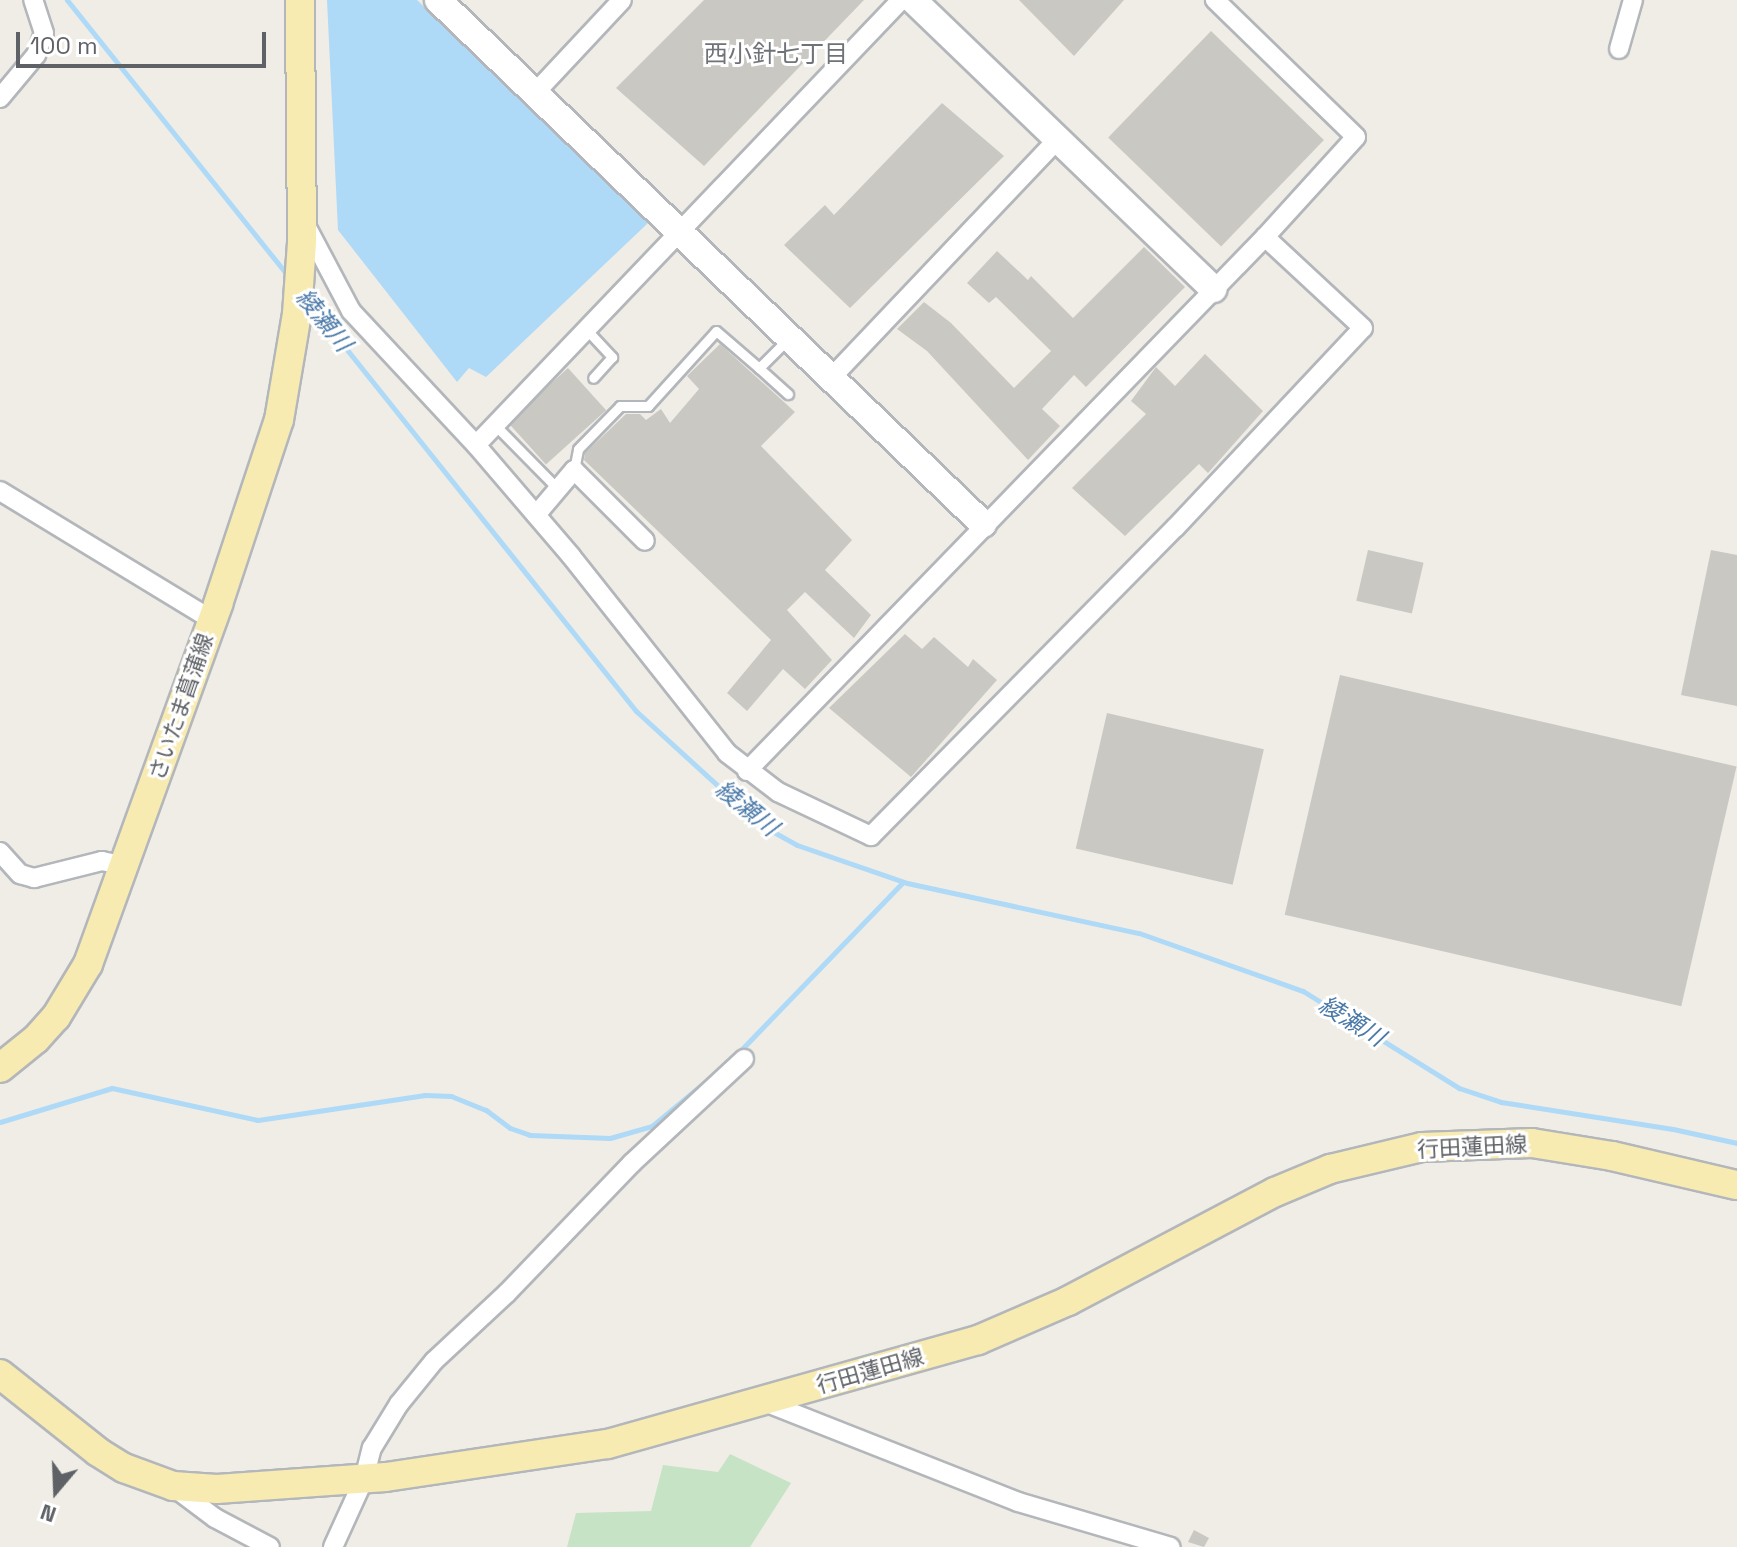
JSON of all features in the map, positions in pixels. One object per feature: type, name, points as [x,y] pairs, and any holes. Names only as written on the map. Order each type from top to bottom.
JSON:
[{"type":"main road","points":[[300,0],[302,231]]},
{"type":"main road","name":"さいたま菖蒲線","points":[[0,1068],[36,1039],[74,990],[97,943],[125,866],[279,420],[297,314],[302,231]]},
{"type":"main road","name":"行田蓮田線","points":[[0,1374],[98,1452],[124,1468],[173,1486],[217,1489],[364,1479],[608,1444],[978,1340],[1068,1301],[1275,1192],[1330,1169],[1422,1147],[1532,1143],[1612,1156],[1737,1185]]},
{"type":"street","points":[[0,98],[36,55],[44,33],[33,0]]},
{"type":"street","points":[[438,0],[983,524]]},
{"type":"street","points":[[535,93],[622,0]]},
{"type":"street","points":[[476,445],[901,0]]},
{"type":"street","points":[[913,0],[1213,289]]},
{"type":"street","points":[[747,771],[983,524],[1265,237],[1356,137],[1215,0]]},
{"type":"street","points":[[1619,49],[1633,0]]},
{"type":"street","points":[[832,377],[1056,141]]},
{"type":"street","points":[[302,231],[351,311],[476,445],[536,515],[727,753],[747,771],[809,809],[871,836],[1175,528],[1363,328],[1265,237]]},
{"type":"street","points":[[536,515],[574,470],[645,541]]},
{"type":"street","points":[[0,491],[179,597],[212,620]]},
{"type":"street","points":[[0,852],[20,874],[34,878],[102,861],[125,866]]},
{"type":"street","points":[[333,1547],[364,1479],[372,1448],[399,1404],[434,1361],[507,1293],[632,1163],[744,1059]]},
{"type":"street","points":[[762,1401],[1018,1502],[1171,1547]]},
{"type":"street","points":[[173,1486],[215,1518],[270,1547]]},
{"type":"lane","points":[[585,328],[612,357],[593,378]]},
{"type":"lane","points":[[574,470],[578,449],[620,406],[648,406],[716,331],[788,394]]},
{"type":"lane","points":[[759,368],[790,337]]},
{"type":"lane","points":[[495,425],[558,489]]},
{"type":"green space","points":[[730,1454],[791,1483],[750,1547],[567,1547],[576,1513],[651,1511],[663,1465],[718,1472]]},
{"type":"water","points":[[327,0],[417,0],[648,223],[486,377],[469,368],[457,382],[338,230]]},
{"type":"building","points":[[704,0],[864,0],[704,166],[616,88]]},
{"type":"building","points":[[1019,0],[1124,0],[1074,56]]},
{"type":"building","points":[[1211,31],[1324,140],[1221,247],[1108,137]]},
{"type":"building","points":[[942,103],[1004,156],[850,308],[784,245],[825,205],[834,215]]},
{"type":"building","points":[[1144,247],[1185,287],[1086,387],[1074,375],[1042,409],[1060,426],[1028,460],[927,351],[897,329],[924,302],[951,323],[1014,388],[1051,351],[996,297],[989,303],[967,283],[997,251],[1028,280],[1031,276],[1073,318]]},
{"type":"building","points":[[720,344],[795,412],[761,446],[852,540],[825,570],[871,615],[854,638],[805,592],[787,610],[832,660],[805,689],[783,669],[747,711],[727,693],[771,640],[584,460],[585,453],[626,414],[640,414],[646,420],[661,409],[670,423],[699,389],[687,376]]},
{"type":"building","points":[[1205,354],[1263,411],[1208,473],[1199,464],[1125,536],[1072,488],[1146,414],[1131,401],[1156,367],[1175,386]]},
{"type":"building","points":[[568,368],[606,410],[546,465],[508,422]]},
{"type":"building","points":[[1368,550],[1424,563],[1412,613],[1356,601]]},
{"type":"building","points":[[1711,550],[1737,555],[1737,706],[1681,695]]},
{"type":"building","points":[[905,634],[922,649],[934,637],[968,667],[973,659],[997,680],[911,777],[829,708]]},
{"type":"building","points":[[1340,675],[1737,767],[1681,1006],[1285,915]]},
{"type":"building","points":[[1107,713],[1264,749],[1233,885],[1076,848]]},
{"type":"building","points":[[1194,1530],[1209,1538],[1204,1547],[1188,1542]]},
{"type":"waterway","name":"綾瀬川","points":[[67,0],[289,277]]},
{"type":"waterway","name":"綾瀬川","points":[[308,301],[636,711],[761,825],[797,845],[907,883],[1139,933],[1303,991],[1459,1088],[1501,1102],[1673,1129],[1737,1143]]},
{"type":"waterway","points":[[737,1054],[903,882]]},
{"type":"waterway","points":[[0,1122],[112,1088],[258,1120],[425,1095],[451,1096],[486,1110],[510,1128],[530,1135],[610,1138],[652,1126],[718,1071]]},
{"type":"district","name":"西小針七丁目","points":[[776,54]]}]
